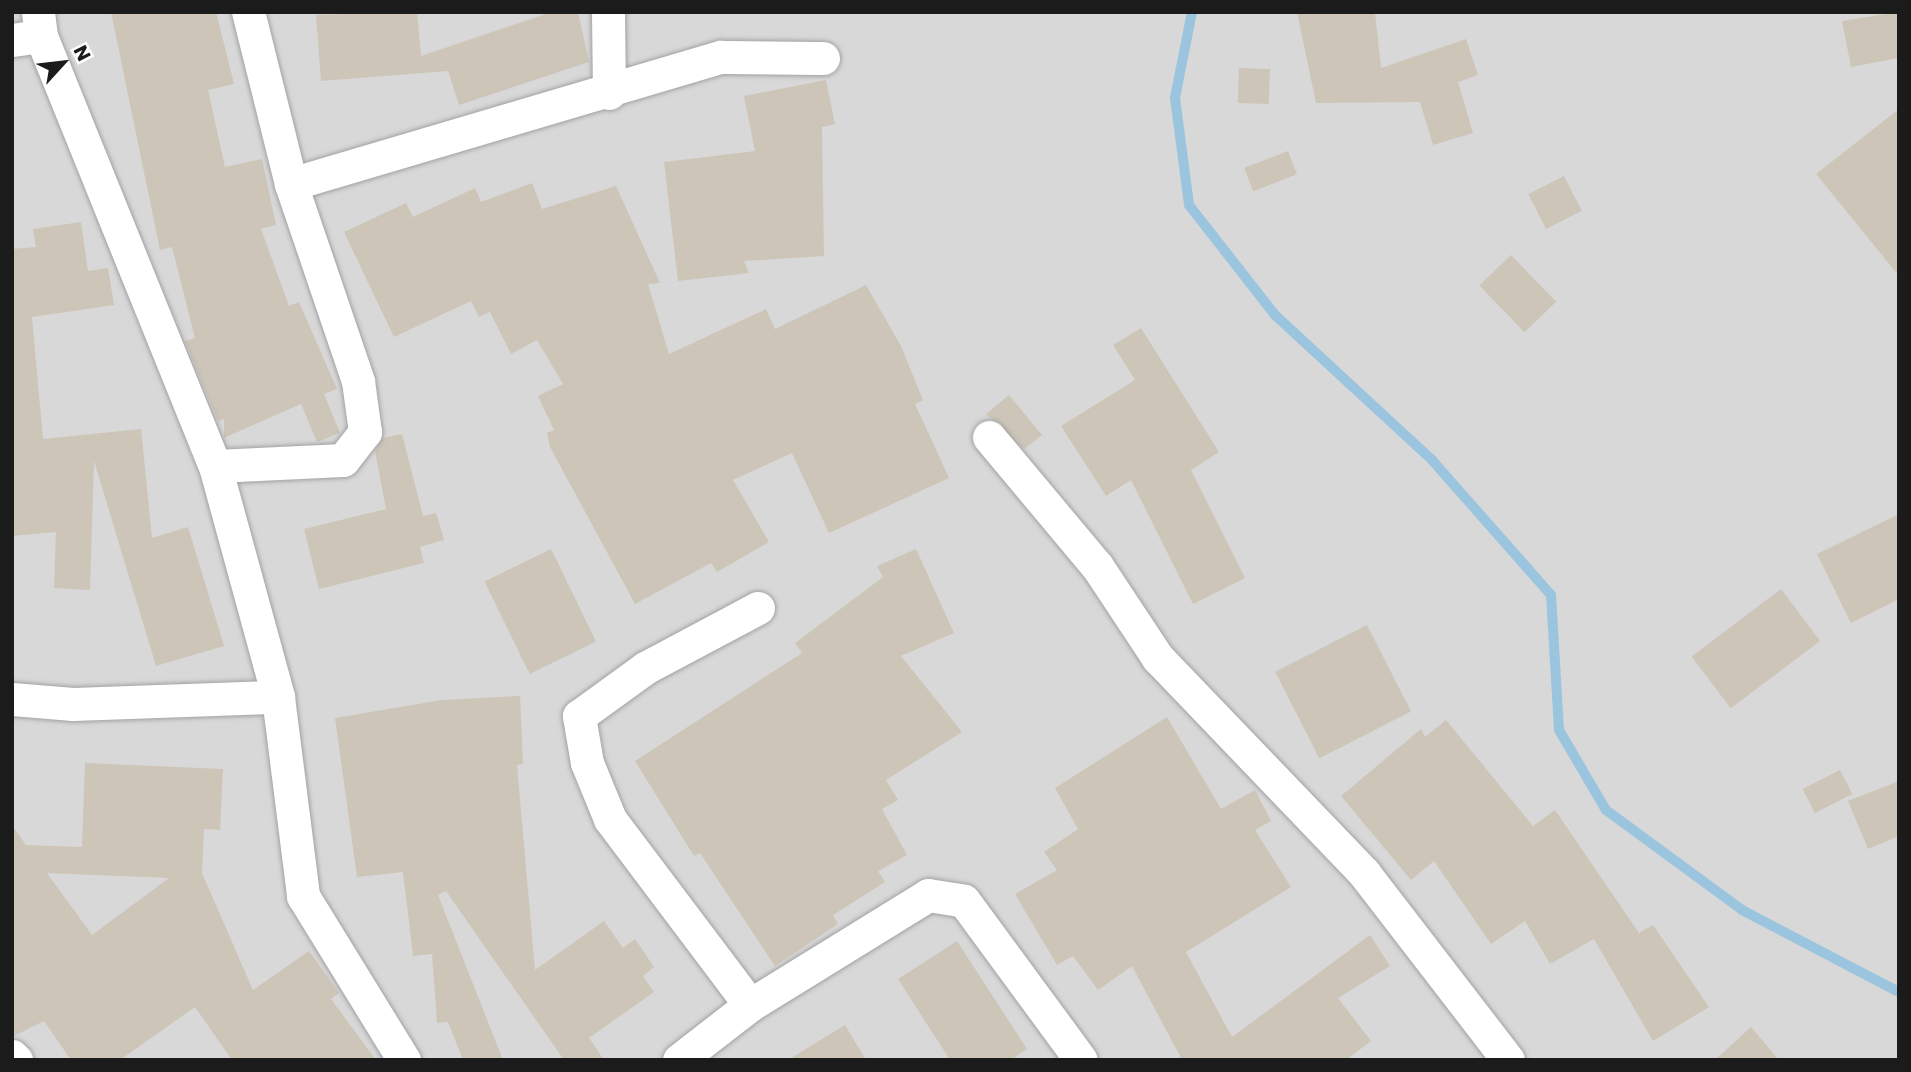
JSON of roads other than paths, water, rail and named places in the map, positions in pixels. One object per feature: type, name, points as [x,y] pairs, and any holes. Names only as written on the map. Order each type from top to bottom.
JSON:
[{"type":"street","points":[[215,466],[343,460],[365,432],[358,381],[291,184],[248,12]]},
{"type":"street","points":[[608,12],[609,93]]},
{"type":"street","points":[[30,29],[215,466],[278,697],[303,896],[404,1060]]},
{"type":"street","points":[[291,184],[609,93],[721,57],[823,58]]},
{"type":"street","points":[[989,437],[1097,566],[1158,658],[1364,873],[1508,1060]]},
{"type":"street","points":[[750,1005],[610,819],[587,763],[579,716],[645,668],[758,608]]},
{"type":"street","points":[[12,699],[73,704],[278,697]]},
{"type":"street","points":[[679,1060],[750,1005],[928,895],[964,901],[1081,1060]]},
{"type":"street","points":[[12,1056],[16,1060]]},
{"type":"waterway","points":[[1192,12],[1175,98],[1189,205],[1275,315],[1432,460],[1551,595],[1559,730],[1606,810],[1742,910],[1899,992]]}]
